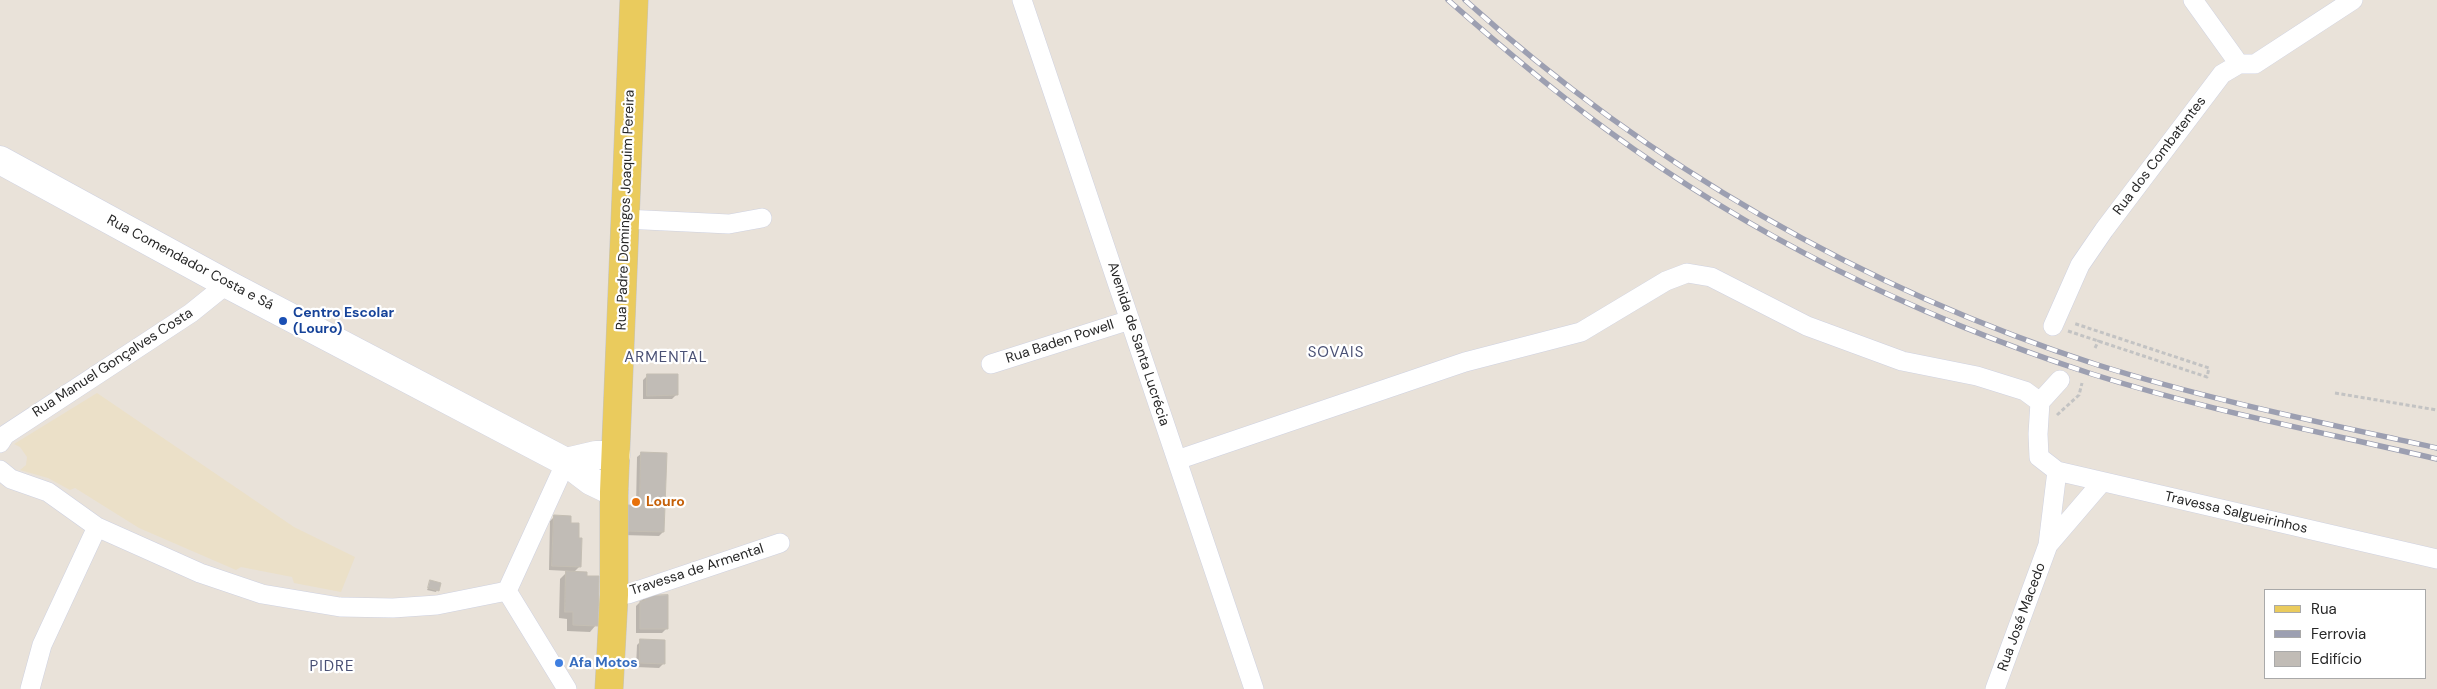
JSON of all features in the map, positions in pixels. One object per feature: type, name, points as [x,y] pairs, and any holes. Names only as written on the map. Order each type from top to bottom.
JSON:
[{"type":"main road","name":"Rua Padre Domingos Joaquim Pereira","points":[[609,689],[614,595],[614,492],[634,0]]},
{"type":"main road","name":"Rua Comendador Costa e Sá","points":[[0,160],[228,284],[566,462],[592,481],[614,492]]},
{"type":"main road","points":[[566,462],[596,455],[616,455]]},
{"type":"street","name":"Avenida de Santa Lucrécia","points":[[1022,0],[1254,689]]},
{"type":"street","points":[[2193,0],[2239,64],[2255,64],[2352,0]]},
{"type":"street","name":"Rua dos Combatentes","points":[[2055,322],[2080,266],[2104,230],[2222,74],[2239,64]]},
{"type":"street","points":[[624,219],[730,224],[762,218]]},
{"type":"street","points":[[1177,460],[1465,362],[1581,332],[1666,281],[1686,273],[1711,277],[1807,326],[1902,361],[1977,376],[2025,391],[2040,402]]},
{"type":"street","name":"Rua Manuel Gonçalves Costa","points":[[0,443],[5,435],[191,313],[228,284]]},
{"type":"street","name":"Rua Baden Powell","points":[[991,364],[1130,320]]},
{"type":"street","points":[[2038,434],[2040,402],[2060,380]]},
{"type":"street","name":"Travessa Salgueirinhos","points":[[2038,434],[2039,457],[2056,471],[2437,559]]},
{"type":"street","points":[[507,591],[566,462]]},
{"type":"street","points":[[0,470],[11,479],[48,492],[97,527],[200,574],[262,594],[340,607],[393,608],[437,605],[507,591]]},
{"type":"street","name":"Rua José Macedo","points":[[1995,689],[2048,544],[2056,471]]},
{"type":"street","name":"Rua José Macedo","points":[[2048,544],[2102,482]]},
{"type":"street","points":[[30,689],[42,645],[97,527]]},
{"type":"street","name":"Travessa de Armental","points":[[614,595],[628,594],[780,543]]},
{"type":"street","points":[[507,591],[567,689]]},
{"type":"path","points":[[2055,322],[2209,368],[2207,377],[2099,340],[2055,322]]},
{"type":"path","points":[[2095,348],[2099,340]]},
{"type":"path","points":[[2038,434],[2078,394],[2082,383]]},
{"type":"path","points":[[2335,393],[2437,410]]},
{"type":"shaded area","points":[[97,393],[294,527],[355,557],[341,592],[294,583],[292,577],[241,567],[236,570],[139,528],[75,488],[70,490],[48,478],[20,470],[26,465],[27,457],[20,447],[14,444]]},
{"type":"building","points":[[647,374],[678,374],[678,395],[647,396]]},
{"type":"building","points":[[641,452],[667,453],[665,506],[640,505]]},
{"type":"building","points":[[627,505],[665,506],[664,532],[626,531]]},
{"type":"building","points":[[554,515],[571,516],[571,523],[579,523],[579,538],[582,538],[581,567],[552,566]]},
{"type":"building","points":[[566,571],[587,572],[587,576],[599,576],[598,626],[573,625],[573,612],[565,612]]},
{"type":"building","points":[[430,580],[441,583],[439,591],[428,588]]},
{"type":"building","points":[[668,595],[668,629],[640,629],[640,601],[645,601],[645,596]]},
{"type":"building","points":[[640,639],[665,640],[665,664],[640,663]]},
{"type":"railway","points":[[1448,0],[1566,99],[1663,169],[1779,239],[1901,300],[2028,352],[2135,387],[2220,410],[2437,459]]},
{"type":"railway","points":[[1465,0],[1535,60],[1608,116],[1684,168],[1762,216],[1843,260],[1926,299],[2011,334],[2140,378],[2267,410],[2437,448]]},
{"type":"place","name":"Centro Escolar (Louro)","points":[[283,321]]},
{"type":"place","name":"Louro","points":[[636,502]]},
{"type":"place","name":"Afa Motos","points":[[559,663]]},
{"type":"district","name":"SOVAIS","points":[[1336,353]]},
{"type":"district","name":"ARMENTAL","points":[[666,358]]},
{"type":"district","name":"PIDRE","points":[[332,667]]}]
